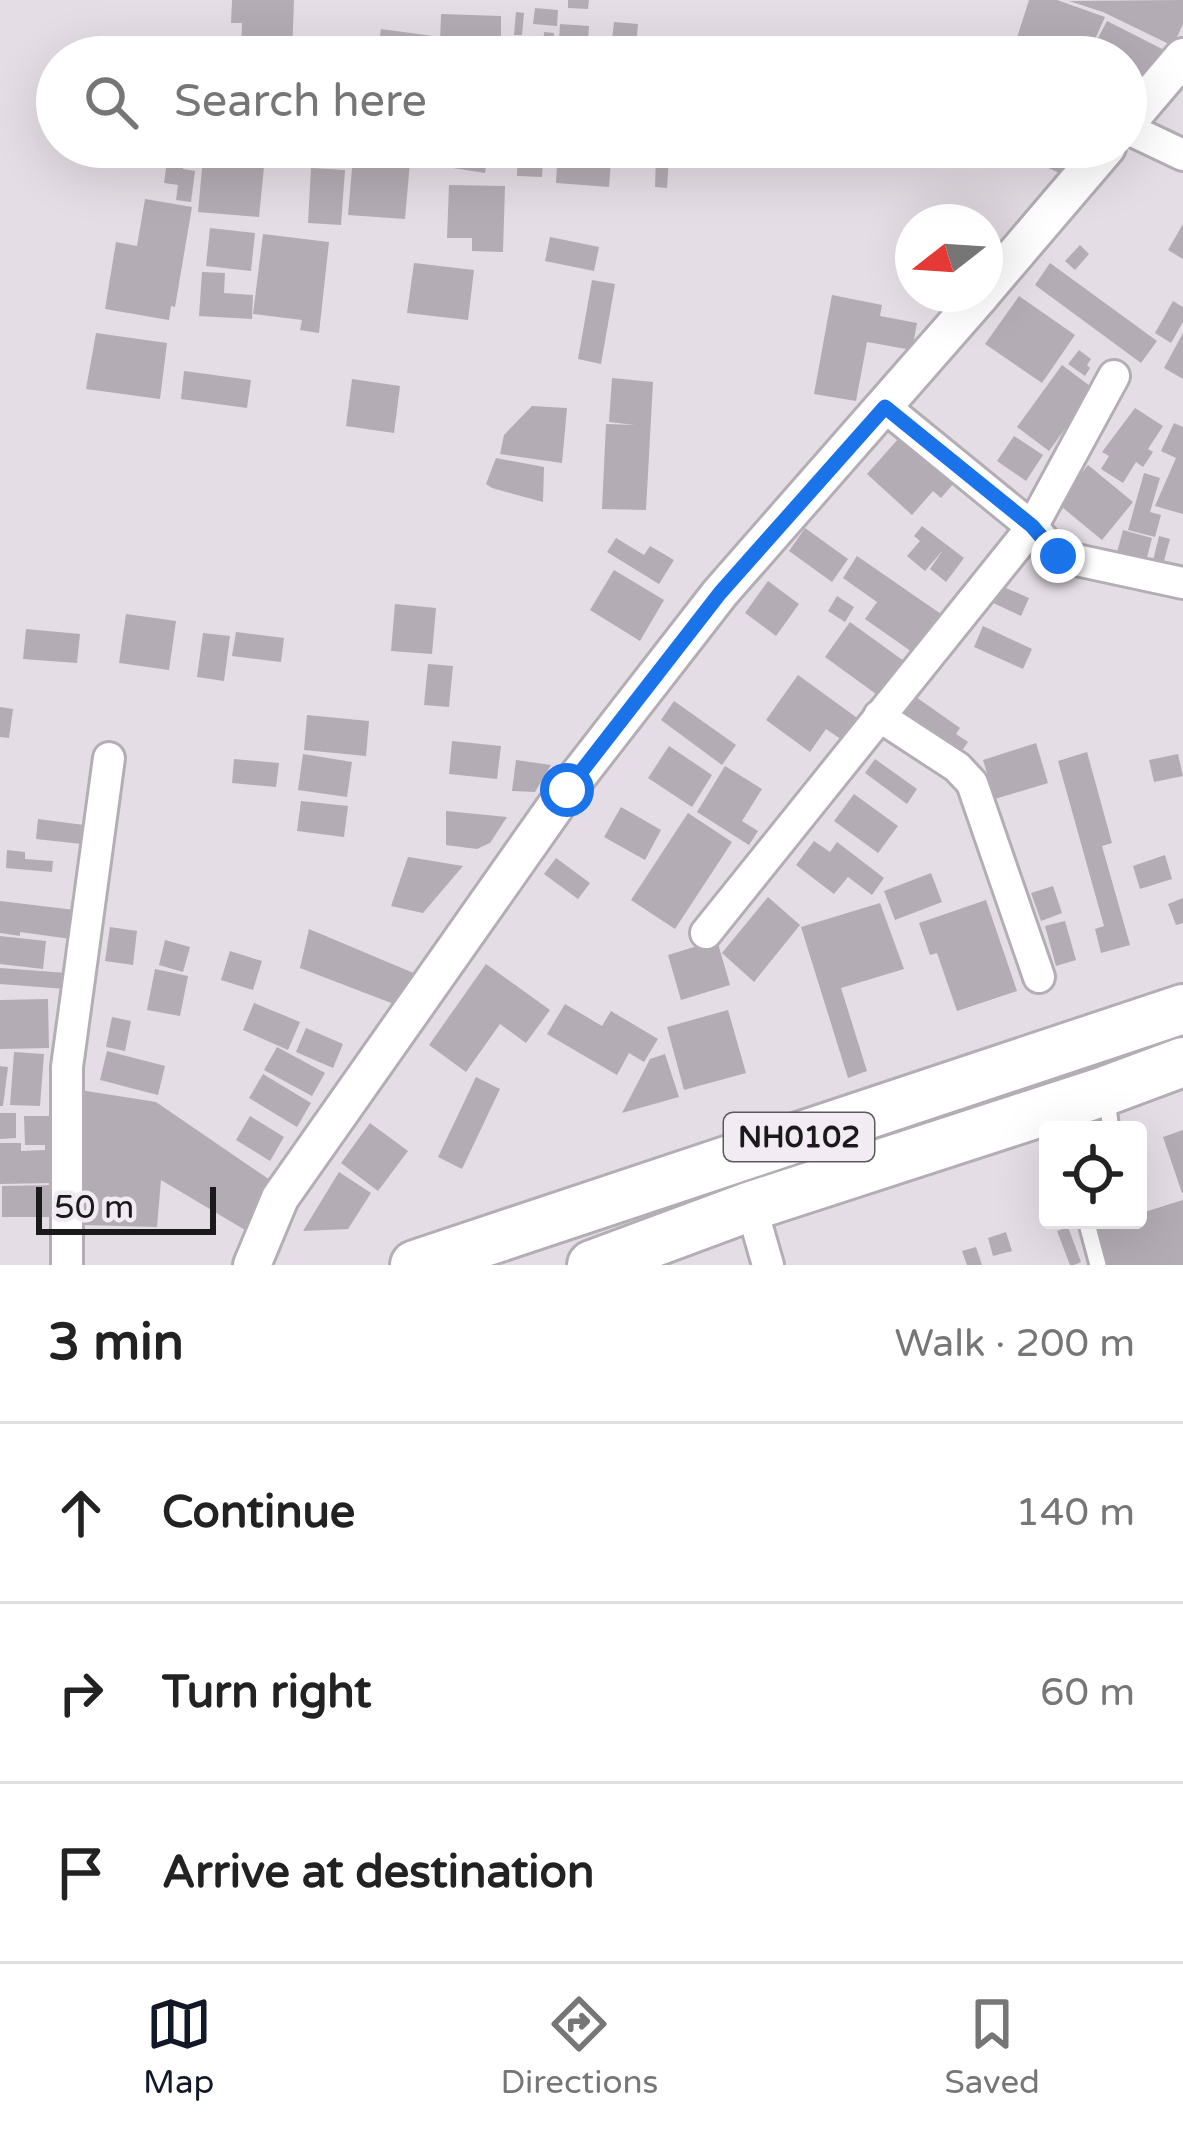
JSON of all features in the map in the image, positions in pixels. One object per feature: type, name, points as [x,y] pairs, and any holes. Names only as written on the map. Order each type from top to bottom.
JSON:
[{"type":"highway","name":"NH0102","points":[[415,1265],[1183,1009]]},
{"type":"highway","name":"NH0102","points":[[592,1265],[751,1206],[1108,1111],[1183,1063]]},
{"type":"street","points":[[1147,101],[1183,57]]},
{"type":"street","points":[[1147,137],[1183,155]]},
{"type":"street","points":[[1003,269],[1089,168]]},
{"type":"street","points":[[252,1265],[280,1198],[567,790],[720,593],[966,312]]},
{"type":"street","points":[[706,933],[1032,526],[1114,376]]},
{"type":"street","points":[[885,407],[1032,526],[1058,556],[1183,583]]},
{"type":"street","points":[[879,716],[957,767],[972,783],[1039,977]]},
{"type":"street","points":[[67,1265],[67,1067],[109,758]]},
{"type":"street","points":[[751,1206],[768,1265]]},
{"type":"lane","points":[[1088,1229],[1098,1265]]},
{"type":"building","points":[[232,0],[294,0],[293,36],[242,36],[242,23],[231,23]]},
{"type":"building","points":[[568,0],[589,0],[588,9],[568,8]]},
{"type":"building","points":[[1029,0],[1057,0],[1105,17],[1096,36],[1018,36]]},
{"type":"building","points":[[1183,0],[1183,24],[1173,46],[1069,1]]},
{"type":"building","points":[[535,8],[558,10],[557,26],[533,24]]},
{"type":"building","points":[[516,12],[524,13],[522,35],[514,35]]},
{"type":"building","points":[[441,14],[501,16],[501,36],[440,36]]},
{"type":"building","points":[[1107,21],[1137,36],[1099,36]]},
{"type":"building","points":[[614,22],[638,24],[637,36],[612,36]]},
{"type":"building","points":[[560,24],[589,26],[588,36],[559,36]]},
{"type":"building","points":[[381,29],[433,36],[380,36]]},
{"type":"building","points":[[1147,41],[1170,53],[1147,83]]},
{"type":"building","points":[[166,168],[195,171],[191,202],[176,200],[178,185],[164,183]]},
{"type":"building","points":[[202,168],[264,168],[259,217],[198,212]]},
{"type":"building","points":[[311,168],[345,170],[341,225],[308,223]]},
{"type":"building","points":[[352,168],[409,168],[405,219],[348,215]]},
{"type":"building","points":[[517,168],[543,168],[542,177],[517,176]]},
{"type":"building","points":[[557,168],[610,168],[609,187],[556,183]]},
{"type":"building","points":[[656,168],[668,168],[667,188],[655,187]]},
{"type":"building","points":[[1048,168],[1083,168],[1075,180]]},
{"type":"building","points":[[449,185],[505,186],[503,252],[472,251],[472,238],[447,238]]},
{"type":"building","points":[[145,199],[192,207],[169,320],[105,309],[116,242],[137,246]]},
{"type":"building","points":[[1183,224],[1183,259],[1168,250]]},
{"type":"building","points":[[210,228],[255,233],[251,271],[206,266]]},
{"type":"building","points":[[263,234],[329,242],[319,333],[300,330],[302,320],[253,314]]},
{"type":"building","points":[[550,237],[599,247],[594,271],[545,261]]},
{"type":"building","points":[[1080,245],[1089,254],[1075,270],[1065,261]]},
{"type":"building","points":[[414,263],[474,270],[468,320],[407,313]]},
{"type":"building","points":[[1050,263],[1157,341],[1141,363],[1035,285]]},
{"type":"building","points":[[202,272],[225,273],[224,293],[253,295],[252,319],[199,316]]},
{"type":"building","points":[[592,280],[615,284],[601,364],[578,359]]},
{"type":"building","points":[[832,295],[882,305],[880,316],[917,323],[912,350],[867,342],[856,401],[814,394]]},
{"type":"building","points":[[1019,296],[1075,335],[1042,383],[985,344]]},
{"type":"building","points":[[1173,301],[1183,307],[1183,322],[1171,343],[1155,333]]},
{"type":"building","points":[[96,333],[167,343],[160,399],[86,389]]},
{"type":"building","points":[[1183,333],[1183,379],[1164,368]]},
{"type":"building","points":[[1079,350],[1091,359],[1085,376],[1068,364]]},
{"type":"building","points":[[1062,365],[1094,389],[1049,451],[1017,427]]},
{"type":"building","points":[[184,371],[251,380],[247,408],[181,399]]},
{"type":"building","points":[[612,378],[653,382],[646,510],[602,509],[606,424],[635,425],[609,422]]},
{"type":"building","points":[[352,379],[400,386],[394,433],[346,426]]},
{"type":"building","points":[[532,406],[567,408],[562,463],[500,454],[504,435]]},
{"type":"building","points":[[1135,408],[1163,426],[1143,467],[1136,462],[1123,483],[1101,469],[1109,456],[1102,452]]},
{"type":"building","points":[[1174,423],[1183,427],[1183,514],[1155,506],[1176,458],[1161,451]]},
{"type":"building","points":[[907,429],[960,476],[941,498],[933,491],[912,515],[867,474]]},
{"type":"building","points":[[1014,436],[1043,455],[1026,481],[997,461]]},
{"type":"building","points":[[496,458],[544,467],[543,502],[486,484]]},
{"type":"building","points":[[1088,465],[1133,502],[1102,540],[1057,503]]},
{"type":"building","points":[[1144,473],[1160,478],[1150,512],[1161,515],[1155,537],[1128,530]]},
{"type":"building","points":[[922,526],[964,558],[946,582],[930,569],[943,550],[925,571],[907,556],[920,541],[914,536]]},
{"type":"building","points":[[805,528],[848,559],[832,582],[789,551]]},
{"type":"building","points":[[1123,530],[1152,538],[1145,565],[1116,556]]},
{"type":"building","points":[[1159,536],[1170,539],[1162,568],[1152,565]]},
{"type":"building","points":[[616,538],[644,555],[650,546],[674,560],[659,584],[607,552]]},
{"type":"building","points":[[857,556],[941,614],[915,654],[865,619],[877,602],[843,578]]},
{"type":"building","points":[[614,570],[664,600],[640,641],[590,610]]},
{"type":"building","points":[[768,581],[799,604],[776,636],[745,613]]},
{"type":"building","points":[[999,585],[1029,598],[1021,616],[991,602]]},
{"type":"building","points":[[837,596],[854,607],[845,622],[828,611]]},
{"type":"building","points":[[395,604],[436,608],[432,654],[391,651]]},
{"type":"building","points":[[126,614],[176,621],[169,670],[119,663]]},
{"type":"building","points":[[850,622],[908,664],[883,699],[825,657]]},
{"type":"building","points":[[983,626],[1032,649],[1023,669],[974,647]]},
{"type":"building","points":[[26,629],[80,634],[77,663],[23,659]]},
{"type":"building","points":[[236,632],[284,638],[281,662],[232,656]]},
{"type":"building","points":[[203,633],[230,636],[224,681],[197,677]]},
{"type":"building","points":[[428,664],[453,666],[449,707],[424,705]]},
{"type":"building","points":[[798,675],[860,720],[845,742],[826,729],[810,752],[766,720]]},
{"type":"building","points":[[916,697],[960,728],[956,734],[968,742],[961,752],[905,712]]},
{"type":"building","points":[[674,701],[736,745],[722,765],[661,720]]},
{"type":"building","points":[[0,707],[13,709],[9,738],[0,737]]},
{"type":"building","points":[[307,715],[369,721],[366,756],[304,750]]},
{"type":"building","points":[[452,741],[501,746],[497,779],[449,774]]},
{"type":"building","points":[[1036,743],[1048,783],[995,799],[983,760]]},
{"type":"building","points":[[669,746],[712,775],[692,807],[648,778]]},
{"type":"building","points":[[1087,752],[1112,843],[1102,846],[1130,945],[1101,953],[1095,929],[1104,926],[1058,761]]},
{"type":"building","points":[[303,754],[352,762],[347,797],[298,790]]},
{"type":"building","points":[[1178,754],[1183,776],[1154,782],[1149,760]]},
{"type":"building","points":[[234,759],[279,763],[276,787],[232,783]]},
{"type":"building","points":[[875,759],[917,789],[907,804],[865,773]]},
{"type":"building","points":[[516,760],[551,765],[535,792],[512,791]]},
{"type":"building","points":[[725,766],[762,789],[742,821],[758,831],[749,845],[697,812]]},
{"type":"building","points":[[854,794],[898,826],[878,853],[834,821]]},
{"type":"building","points":[[301,801],[348,806],[344,837],[297,831]]},
{"type":"building","points":[[621,807],[661,830],[645,860],[604,837]]},
{"type":"building","points":[[446,811],[507,817],[490,843],[477,849],[446,845]]},
{"type":"building","points":[[688,813],[732,842],[675,929],[631,900]]},
{"type":"building","points":[[38,819],[84,825],[82,844],[36,839]]},
{"type":"building","points":[[814,841],[830,852],[837,842],[884,878],[872,895],[848,877],[834,894],[796,865]]},
{"type":"building","points":[[7,850],[25,852],[25,859],[53,861],[52,872],[6,868]]},
{"type":"building","points":[[1165,855],[1172,879],[1140,889],[1133,866]]},
{"type":"building","points":[[408,857],[463,866],[423,913],[391,906]]},
{"type":"building","points":[[556,858],[590,883],[578,899],[544,874]]},
{"type":"building","points":[[931,873],[942,902],[895,920],[884,891]]},
{"type":"building","points":[[1053,886],[1062,913],[1041,921],[1031,893]]},
{"type":"building","points":[[768,897],[800,925],[754,982],[722,953]]},
{"type":"building","points":[[1183,898],[1183,923],[1176,925],[1168,904]]},
{"type":"building","points":[[986,900],[1017,991],[957,1011],[937,953],[930,955],[919,923]]},
{"type":"building","points":[[0,901],[75,910],[71,939],[0,933]]},
{"type":"building","points":[[880,903],[904,969],[841,988],[867,1071],[848,1078],[801,927]]},
{"type":"building","points":[[1065,921],[1076,960],[1056,966],[1045,926]]},
{"type":"building","points":[[110,927],[137,931],[133,965],[105,961]]},
{"type":"building","points":[[309,929],[416,974],[399,1006],[300,968]]},
{"type":"building","points":[[0,936],[46,941],[43,969],[0,964]]},
{"type":"building","points":[[165,940],[190,947],[183,972],[159,965]]},
{"type":"building","points":[[717,940],[730,985],[681,1000],[668,955]]},
{"type":"building","points":[[230,951],[262,961],[253,990],[221,980]]},
{"type":"building","points":[[486,964],[550,1010],[526,1043],[500,1024],[466,1072],[429,1045]]},
{"type":"building","points":[[0,968],[67,973],[66,989],[0,984]]},
{"type":"building","points":[[155,969],[188,976],[180,1016],[147,1010]]},
{"type":"building","points":[[48,999],[49,1048],[0,1049],[0,1000]]},
{"type":"building","points":[[254,1003],[300,1022],[288,1050],[243,1030]]},
{"type":"building","points":[[565,1004],[602,1026],[611,1011],[658,1039],[644,1062],[629,1053],[617,1075],[547,1034]]},
{"type":"building","points":[[728,1010],[746,1073],[684,1090],[667,1027]]},
{"type":"building","points":[[112,1017],[131,1021],[125,1051],[106,1047]]},
{"type":"building","points":[[306,1028],[343,1044],[333,1068],[296,1052]]},
{"type":"building","points":[[277,1047],[325,1073],[312,1096],[264,1070]]},
{"type":"building","points":[[107,1051],[165,1066],[158,1095],[100,1080]]},
{"type":"building","points":[[14,1052],[44,1054],[40,1106],[10,1105]]},
{"type":"building","points":[[665,1054],[679,1097],[622,1113],[650,1059]]},
{"type":"building","points":[[0,1066],[8,1067],[3,1106],[0,1106]]},
{"type":"building","points":[[263,1074],[311,1103],[297,1127],[249,1098]]},
{"type":"building","points":[[476,1077],[500,1089],[462,1169],[438,1157]]},
{"type":"building","points":[[80,1090],[156,1102],[270,1180],[245,1230],[161,1180],[157,1227],[83,1225]]},
{"type":"building","points":[[0,1113],[16,1113],[16,1138],[0,1139]]},
{"type":"building","points":[[24,1116],[60,1116],[60,1149],[51,1149],[51,1183],[0,1184],[0,1143],[21,1143],[21,1151],[45,1150],[45,1145],[25,1145]]},
{"type":"building","points":[[250,1116],[284,1137],[270,1161],[236,1140]]},
{"type":"building","points":[[370,1123],[408,1151],[378,1191],[341,1163]]},
{"type":"building","points":[[1183,1130],[1183,1193],[1182,1193],[1163,1137]]},
{"type":"building","points":[[339,1172],[371,1193],[348,1229],[303,1231]]},
{"type":"building","points":[[54,1185],[54,1217],[2,1217],[2,1186]]},
{"type":"building","points":[[1183,1200],[1183,1265],[1102,1265],[1091,1229],[1147,1229],[1147,1211]]},
{"type":"building","points":[[1069,1229],[1081,1262],[1070,1265],[1057,1231]]},
{"type":"building","points":[[1006,1232],[1012,1251],[993,1256],[988,1238]]},
{"type":"building","points":[[976,1247],[982,1265],[967,1265],[962,1251]]},
{"type":"route","points":[[567,790],[720,593],[885,407],[1032,526],[1058,556]]}]
